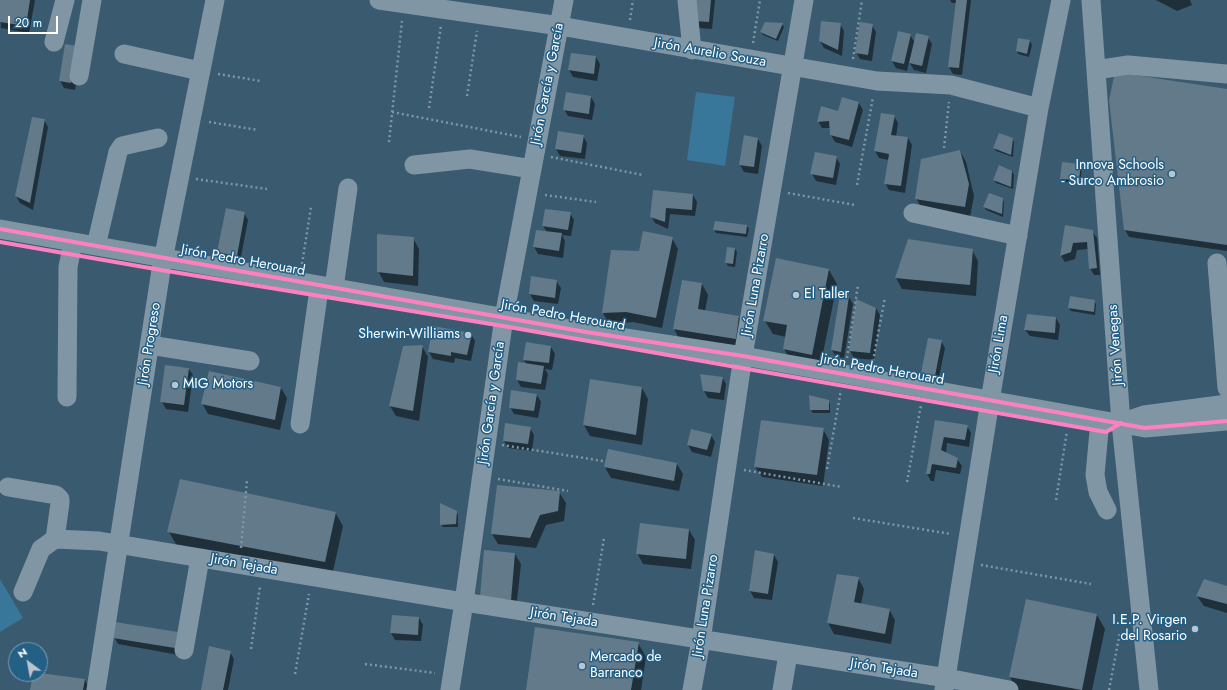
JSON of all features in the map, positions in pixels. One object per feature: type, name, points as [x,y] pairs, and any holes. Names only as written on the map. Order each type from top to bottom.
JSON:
[{"type":"street","points":[[54,42],[65,0]]},
{"type":"street","points":[[78,76],[92,0]]},
{"type":"street","name":"Jirón Progreso","points":[[96,690],[163,258],[215,0]]},
{"type":"street","name":"Jirón Aurelio Souza","points":[[379,0],[560,26],[876,81],[951,85],[1039,108]]},
{"type":"street","name":"Jirón García y García","points":[[451,683],[464,602],[504,317],[564,0]]},
{"type":"street","points":[[687,0],[692,50]]},
{"type":"street","name":"Jirón Luna Pizarro","points":[[692,690],[701,640],[743,356],[794,67],[804,0]]},
{"type":"street","name":"Jirón Lima","points":[[945,684],[1039,108],[1061,0]]},
{"type":"street","name":"Jirón Venegas","points":[[1091,0],[1122,423],[1149,690]]},
{"type":"street","points":[[124,54],[200,71]]},
{"type":"street","points":[[1096,70],[1128,66],[1227,74]]},
{"type":"street","points":[[96,246],[118,152],[122,146],[158,138]]},
{"type":"street","points":[[414,165],[535,154]]},
{"type":"street","points":[[300,424],[318,296],[326,286],[348,188]]},
{"type":"street","points":[[913,213],[1018,236]]},
{"type":"street","name":"Jirón Pedro Herouard","points":[[0,229],[586,332],[743,356],[1145,428],[1227,421]]},
{"type":"street","points":[[68,397],[68,267],[73,242]]},
{"type":"street","points":[[1217,264],[1227,388]]},
{"type":"street","points":[[150,344],[250,361]]},
{"type":"street","points":[[1122,423],[1144,415],[1227,404]]},
{"type":"street","points":[[1100,420],[1095,475],[1098,492],[1107,510]]},
{"type":"street","points":[[8,487],[56,496],[60,499],[56,540],[41,549],[23,592]]},
{"type":"street","name":"Jirón Tejada","points":[[56,540],[99,541],[119,544],[590,623],[788,654],[945,684],[1009,690]]},
{"type":"street","points":[[184,650],[200,558]]},
{"type":"street","points":[[782,690],[788,654]]},
{"type":"path","points":[[750,60],[760,0]]},
{"type":"path","points":[[850,77],[862,0]]},
{"type":"path","points":[[389,142],[404,4]]},
{"type":"path","points":[[429,108],[444,10]]},
{"type":"path","points":[[467,96],[479,15]]},
{"type":"path","points":[[200,71],[261,81]]},
{"type":"path","points":[[857,186],[876,81]]},
{"type":"path","points":[[944,148],[951,85]]},
{"type":"path","points":[[392,112],[535,154],[643,175]]},
{"type":"path","points":[[191,118],[258,130]]},
{"type":"path","points":[[179,176],[267,189]]},
{"type":"path","points":[[772,190],[855,205]]},
{"type":"path","points":[[528,192],[596,202]]},
{"type":"path","points":[[300,282],[311,207]]},
{"type":"path","points":[[827,469],[858,285]]},
{"type":"path","points":[[870,379],[885,297]]},
{"type":"path","points":[[907,482],[924,389]]},
{"type":"path","points":[[1056,500],[1070,414]]},
{"type":"path","points":[[487,442],[603,461]]},
{"type":"path","points":[[727,467],[842,487]]},
{"type":"path","points":[[482,476],[568,491]]},
{"type":"path","points":[[240,565],[247,480]]},
{"type":"path","points":[[853,518],[969,537]]},
{"type":"path","points":[[590,623],[604,538]]},
{"type":"path","points":[[965,562],[1091,584]]},
{"type":"path","points":[[251,649],[262,568]]},
{"type":"path","points":[[295,674],[312,577]]},
{"type":"path","points":[[1109,690],[1120,632]]},
{"type":"path","points":[[364,664],[451,683]]},
{"type":"shaded area","points":[[696,92],[735,97],[725,166],[687,160]]},
{"type":"shaded area","points":[[0,579],[23,618],[0,632]]},
{"type":"building","points":[[0,0],[30,0],[26,26],[0,22]]},
{"type":"building","points":[[696,0],[711,0],[709,22],[694,21]]},
{"type":"building","points":[[956,0],[967,0],[959,68],[948,67]]},
{"type":"building","points":[[821,21],[841,23],[838,50],[819,41]]},
{"type":"building","points":[[765,22],[783,23],[776,39],[760,32]]},
{"type":"building","points":[[860,22],[873,24],[868,55],[855,53]]},
{"type":"building","points":[[898,31],[911,34],[904,64],[891,61]]},
{"type":"building","points":[[916,33],[929,36],[922,66],[909,63]]},
{"type":"building","points":[[1018,38],[1030,40],[1027,54],[1016,51]]},
{"type":"building","points":[[65,44],[77,46],[71,83],[59,81]]},
{"type":"building","points":[[571,53],[596,56],[594,74],[568,70]]},
{"type":"building","name":"Innova Schools - Surco Ambrosio","points":[[1115,72],[1227,89],[1227,245],[1124,230],[1109,100]]},
{"type":"building","points":[[566,92],[591,96],[589,114],[563,110]]},
{"type":"building","points":[[842,97],[859,102],[849,140],[830,135],[829,121],[817,122],[821,106],[838,111]]},
{"type":"building","points":[[881,113],[895,115],[891,135],[908,137],[901,186],[884,184],[889,154],[874,151]]},
{"type":"building","points":[[32,117],[45,119],[30,203],[15,196]]},
{"type":"building","points":[[558,131],[584,135],[581,153],[555,149]]},
{"type":"building","points":[[999,133],[1013,138],[1011,155],[993,148]]},
{"type":"building","points":[[744,135],[758,138],[754,167],[739,165]]},
{"type":"building","points":[[960,150],[969,184],[965,207],[915,199],[921,159]]},
{"type":"building","points":[[815,152],[837,156],[833,178],[810,174]]},
{"type":"building","points":[[1062,162],[1081,164],[1079,180],[1060,179]]},
{"type":"building","points":[[999,165],[1012,171],[1011,187],[993,180]]},
{"type":"building","points":[[653,190],[693,194],[692,210],[666,208],[665,222],[650,217]]},
{"type":"building","points":[[989,193],[1003,198],[1002,214],[983,207]]},
{"type":"building","points":[[226,208],[245,212],[237,256],[217,252]]},
{"type":"building","points":[[545,209],[571,212],[568,230],[542,226]]},
{"type":"building","points":[[715,221],[747,225],[746,234],[713,230]]},
{"type":"building","points":[[1065,225],[1093,230],[1097,268],[1089,269],[1087,242],[1073,243],[1071,252],[1060,256]]},
{"type":"building","points":[[536,230],[562,233],[559,251],[533,247]]},
{"type":"building","points":[[643,231],[673,237],[656,318],[626,312],[602,313],[611,250],[639,251]]},
{"type":"building","points":[[377,234],[414,237],[413,276],[377,272]]},
{"type":"building","points":[[908,239],[973,249],[970,285],[895,278]]},
{"type":"building","points":[[727,247],[735,248],[733,264],[725,263]]},
{"type":"building","name":"El Taller","points":[[776,258],[829,269],[812,355],[783,349],[787,325],[763,321]]},
{"type":"building","points":[[531,276],[557,280],[555,298],[529,294]]},
{"type":"building","points":[[682,280],[702,283],[698,309],[739,316],[736,339],[673,329]]},
{"type":"building","points":[[840,294],[849,296],[841,352],[831,350]]},
{"type":"building","points":[[1070,296],[1095,300],[1094,312],[1068,308]]},
{"type":"building","points":[[856,299],[876,308],[870,353],[849,351]]},
{"type":"building","points":[[1027,314],[1056,317],[1055,333],[1024,330]]},
{"type":"building","points":[[433,326],[472,333],[467,355],[451,352],[451,356],[428,352]]},
{"type":"building","points":[[928,338],[942,340],[935,376],[921,373]]},
{"type":"building","points":[[526,342],[551,346],[549,363],[523,360]]},
{"type":"building","points":[[423,345],[413,411],[389,406],[403,346]]},
{"type":"building","points":[[518,362],[544,366],[541,384],[516,380]]},
{"type":"building","name":"MIG Motors","points":[[165,365],[189,368],[184,405],[160,402]]},
{"type":"building","points":[[209,371],[281,387],[275,420],[201,404]]},
{"type":"building","points":[[700,374],[723,377],[720,393],[703,391]]},
{"type":"building","points":[[590,379],[642,387],[636,435],[583,425]]},
{"type":"building","points":[[511,390],[537,394],[534,411],[509,408]]},
{"type":"building","points":[[809,395],[829,400],[829,410],[810,410]]},
{"type":"building","points":[[761,420],[824,428],[817,475],[754,467]]},
{"type":"building","points":[[935,420],[968,425],[965,440],[944,437],[941,450],[958,458],[956,468],[932,464],[930,474],[926,474]]},
{"type":"building","points":[[505,423],[531,427],[528,444],[503,441]]},
{"type":"building","points":[[691,429],[712,434],[707,450],[687,445]]},
{"type":"building","points":[[608,449],[677,463],[674,481],[604,467]]},
{"type":"building","points":[[180,479],[336,512],[325,562],[167,532]]},
{"type":"building","points":[[497,485],[560,491],[558,511],[540,515],[530,538],[491,534]]},
{"type":"building","points":[[440,503],[457,511],[456,524],[440,525]]},
{"type":"building","points":[[640,523],[689,529],[686,559],[636,554]]},
{"type":"building","points":[[484,550],[515,553],[511,600],[480,597]]},
{"type":"building","points":[[755,550],[774,554],[768,594],[749,591]]},
{"type":"building","points":[[837,574],[859,577],[854,602],[890,609],[885,634],[827,623]]},
{"type":"building","points":[[1204,579],[1227,586],[1227,604],[1196,596]]},
{"type":"building","points":[[1026,599],[1097,614],[1082,690],[1009,677]]},
{"type":"building","points":[[392,615],[419,617],[418,635],[390,633]]},
{"type":"building","points":[[115,622],[178,632],[175,648],[113,638]]},
{"type":"building","name":"Mercado de Barranco","points":[[535,627],[639,642],[631,690],[526,690]]},
{"type":"building","points":[[209,646],[231,651],[223,690],[201,690]]},
{"type":"building","points":[[48,674],[85,679],[83,690],[30,690],[32,682],[48,682]]},
{"type":"cycle path","points":[[0,229],[586,332],[743,356],[1145,428],[1227,421]]},
{"type":"cycle path","points":[[0,242],[503,326],[1106,432],[1121,423]]},
{"type":"place","name":"Innova Schools - Surco Ambrosio","points":[[1172,174]]},
{"type":"place","name":"El Taller","points":[[796,295]]},
{"type":"place","name":"Sherwin-Williams","points":[[468,335]]},
{"type":"place","name":"MIG Motors","points":[[175,385]]},
{"type":"place","name":"I.E.P. Virgen del Rosario","points":[[1195,629]]},
{"type":"place","name":"Mercado de Barranco","points":[[582,666]]}]
